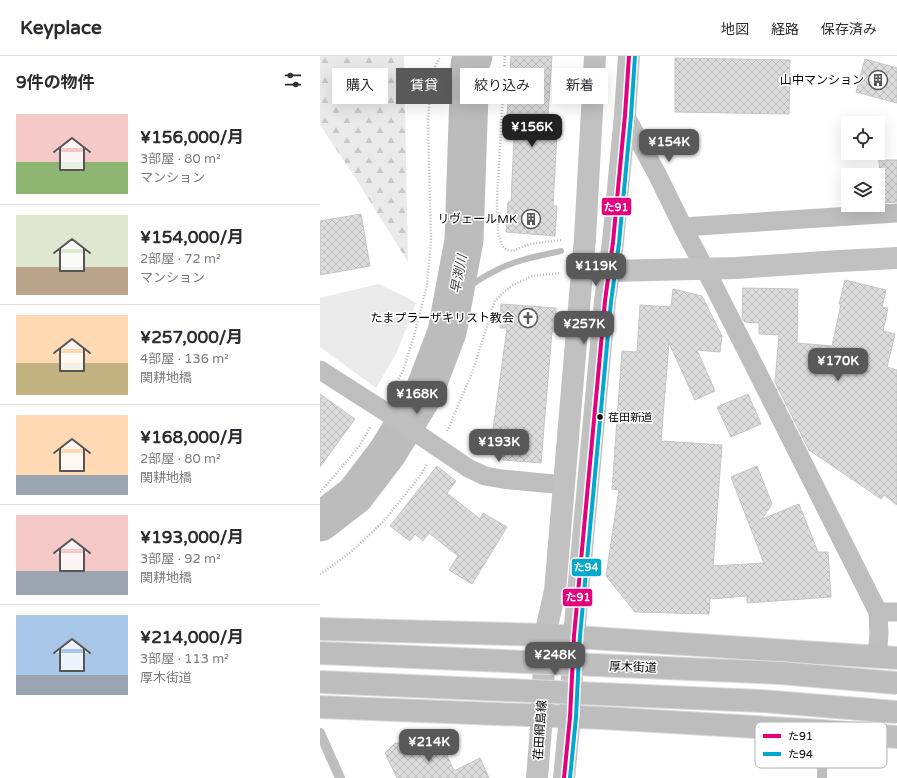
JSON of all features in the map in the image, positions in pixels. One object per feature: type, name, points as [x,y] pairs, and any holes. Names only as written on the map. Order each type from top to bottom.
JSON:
[{"type":"highway","points":[[320,629],[574,636],[887,657]]},
{"type":"highway","name":"厚木街道","points":[[320,653],[780,673],[897,684]]},
{"type":"highway","points":[[320,682],[761,701],[897,712]]},
{"type":"highway","points":[[320,707],[542,715],[755,727]]},
{"type":"highway","points":[[887,736],[897,737]]},
{"type":"street","name":"荏田綱島線","points":[[537,778],[542,715],[545,635],[555,591],[585,238],[595,56]]},
{"type":"street","points":[[564,778],[570,717],[574,636],[605,301],[610,271],[625,115],[629,56]]},
{"type":"street","points":[[625,115],[657,174],[878,612],[879,634],[887,657]]},
{"type":"street","points":[[683,227],[897,213]]},
{"type":"street","points":[[582,272],[736,268],[897,258]]},
{"type":"street","points":[[320,370],[468,468],[485,476],[564,485]]},
{"type":"street","points":[[878,612],[897,612]]},
{"type":"lane","points":[[320,734],[340,778]]},
{"type":"lane","points":[[822,768],[822,778]]},
{"type":"path","points":[[320,492],[360,445],[383,411],[403,372],[414,336],[428,285],[430,241],[428,124],[431,75],[440,56]]},
{"type":"path","points":[[505,56],[498,200],[498,234],[502,246],[507,250],[513,251],[527,245],[537,243],[585,238]]},
{"type":"path","points":[[320,574],[351,552],[383,522],[420,476],[434,445],[450,425],[473,370],[495,302],[513,285],[532,276],[582,272]]},
{"type":"green space","points":[[320,56],[404,56],[404,68],[396,68],[396,104],[405,104],[408,262],[356,179],[320,125]]},
{"type":"green space","points":[[378,284],[416,303],[397,352],[376,388],[320,347],[320,298]]},
{"type":"building","points":[[511,56],[552,56],[547,131],[557,132],[553,206],[557,206],[555,236],[506,232],[508,202],[511,202],[515,118],[507,117],[508,104],[544,104],[544,68],[510,68]]},
{"type":"building","points":[[675,58],[790,60],[789,114],[675,112]]},
{"type":"building","name":"山中マンション","points":[[865,59],[897,68],[897,103],[856,92]]},
{"type":"building","points":[[879,160],[897,160],[897,202],[885,203],[885,168],[880,168]]},
{"type":"building","points":[[361,214],[370,266],[320,275],[320,221]]},
{"type":"building","points":[[845,280],[886,290],[882,307],[888,308],[883,331],[895,334],[887,367],[897,370],[897,505],[884,495],[881,499],[809,450],[775,382],[779,335],[759,334],[759,323],[745,322],[742,318],[743,288],[798,289],[797,343],[832,346],[841,304],[839,304]]},
{"type":"building","points":[[673,289],[702,296],[722,336],[720,352],[697,350],[715,391],[695,400],[669,343],[661,441],[722,445],[713,566],[764,563],[731,477],[757,466],[772,504],[762,519],[799,504],[818,552],[828,552],[831,597],[747,603],[747,596],[710,599],[709,614],[635,612],[606,576],[619,490],[612,489],[622,351],[637,352],[640,305],[671,307]]},
{"type":"building","points":[[501,304],[556,308],[555,332],[552,331],[541,463],[503,460],[505,426],[492,437],[507,328],[500,328]]},
{"type":"building","points":[[320,394],[355,419],[320,467]]},
{"type":"building","points":[[748,394],[761,424],[731,437],[717,407]]},
{"type":"building","points":[[437,466],[456,481],[447,493],[480,519],[483,513],[507,527],[472,584],[449,570],[458,556],[429,533],[423,541],[415,534],[410,541],[390,526]]},
{"type":"building","points":[[395,743],[442,744],[454,771],[480,758],[489,778],[397,778],[385,753]]},
{"type":"waterway","name":"早渕川","points":[[320,522],[355,495],[387,453],[423,395],[447,332],[464,240],[470,64],[473,56]]},
{"type":"waterway","points":[[453,298],[479,280],[503,267],[527,259],[561,251]]},
{"type":"transit line","name":"た91","points":[[564,778],[570,717],[574,636],[605,301],[613,242],[629,56]]},
{"type":"transit line","name":"た94","points":[[570,778],[576,717],[580,636],[611,302],[619,243],[635,56]]},
{"type":"place","name":"山中マンション","points":[[878,80]]},
{"type":"place","name":"リヴェールMK","points":[[531,219]]},
{"type":"place","name":"たまプラーザキリスト教会","points":[[528,318]]},
{"type":"place","name":"荏田新道","points":[[600,417]]}]
